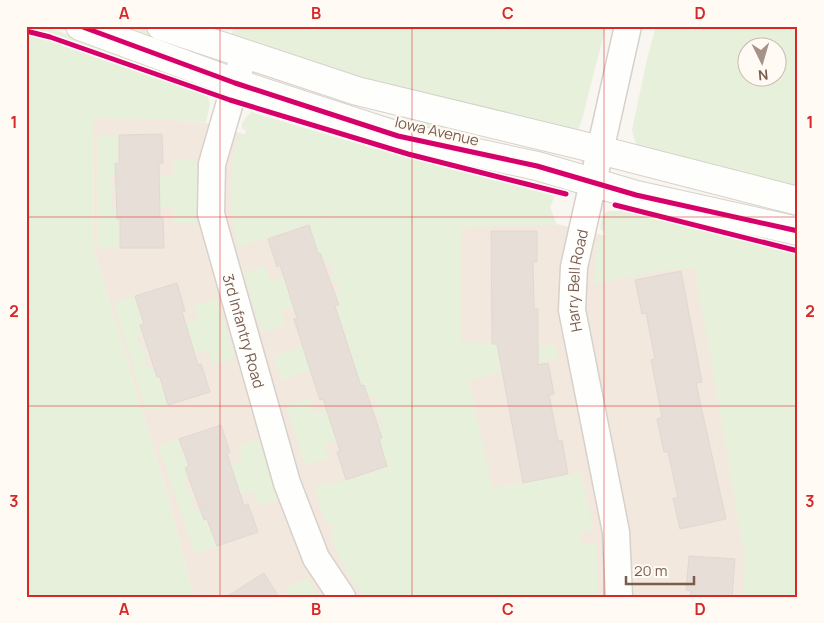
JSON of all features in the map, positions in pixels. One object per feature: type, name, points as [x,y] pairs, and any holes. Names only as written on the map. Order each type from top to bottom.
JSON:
[{"type":"street","name":"Iowa Avenue","points":[[80,26],[235,83],[398,136],[536,166],[636,195],[798,231]]},
{"type":"street","name":"Iowa Avenue","points":[[161,26],[357,91],[600,150],[798,201]]},
{"type":"street","name":"Harry Bell Road","points":[[619,597],[616,532],[572,310],[574,267],[628,26]]},
{"type":"street","name":"3rd Infantry Road","points":[[244,54],[212,164],[212,214],[287,483],[316,558],[342,597]]},
{"type":"shaded area","points":[[93,118],[166,119],[206,123],[472,203],[699,259],[752,597],[194,597],[167,494],[94,250]]},
{"type":"green space","points":[[26,26],[44,26],[200,84],[210,104],[206,123],[165,119],[93,118],[94,250],[167,494],[194,597],[26,597]]},
{"type":"green space","points":[[101,26],[145,26],[195,46],[192,55]]},
{"type":"green space","points":[[231,26],[606,26],[581,123],[577,131],[469,113],[231,39],[233,27]]},
{"type":"green space","points":[[656,26],[798,26],[798,193],[646,152],[636,144],[632,130]]},
{"type":"green space","points":[[251,112],[386,152],[555,196],[550,207],[557,225],[462,227],[461,342],[555,345],[559,358],[469,380],[492,488],[581,473],[593,528],[592,530],[579,532],[582,545],[593,543],[596,545],[598,597],[365,597],[354,583],[336,550],[331,532],[334,530],[332,523],[328,524],[324,519],[315,488],[317,485],[345,481],[392,466],[387,466],[378,439],[382,438],[378,427],[383,425],[379,413],[371,415],[369,410],[377,408],[373,395],[367,396],[361,386],[352,359],[374,351],[380,367],[374,350],[281,380],[274,356],[366,327],[344,333],[335,306],[339,304],[335,294],[340,292],[336,280],[328,282],[326,277],[334,274],[330,261],[325,263],[321,252],[318,253],[309,225],[331,218],[336,232],[332,217],[238,247],[231,194],[232,168],[237,140],[240,136],[244,137],[246,130],[242,129],[242,123]]},
{"type":"green space","points":[[379,115],[393,118],[417,118],[452,127],[451,131],[411,128],[379,120]]},
{"type":"green space","points":[[97,135],[119,135],[119,163],[115,164],[115,175],[110,175],[111,188],[119,188],[119,194],[111,194],[111,208],[116,208],[117,219],[120,219],[120,248],[97,248]]},
{"type":"green space","points":[[173,160],[193,160],[197,163],[197,220],[195,223],[173,223],[173,207],[160,207],[159,175],[173,175]]},
{"type":"green space","points":[[623,202],[798,240],[798,597],[742,597],[745,558],[695,268],[660,271],[594,284],[596,246],[600,238],[604,238],[605,231],[601,230],[602,219],[608,211],[619,211]]},
{"type":"green space","points":[[266,266],[271,281],[284,277],[294,306],[281,311],[285,325],[266,331],[261,330],[244,275],[245,272]]},
{"type":"green space","points":[[135,296],[143,324],[140,325],[143,335],[138,337],[142,350],[151,347],[152,352],[144,355],[148,368],[153,367],[157,377],[160,377],[168,405],[146,411],[114,302]]},
{"type":"green space","points":[[213,300],[218,301],[234,354],[233,360],[212,365],[208,350],[195,354],[185,324],[198,320],[194,305]]},
{"type":"green space","points":[[309,399],[314,414],[327,410],[337,440],[324,444],[328,458],[309,464],[304,463],[287,408],[288,405]]},
{"type":"green space","points":[[179,439],[189,466],[189,478],[184,480],[189,493],[197,490],[199,495],[191,498],[195,511],[201,509],[207,519],[217,546],[195,554],[158,446]]},
{"type":"green space","points":[[258,440],[263,441],[280,499],[259,505],[254,491],[241,495],[238,485],[233,487],[230,465],[243,461],[238,446]]},
{"type":"green space","points":[[306,578],[320,597],[291,597],[286,589]]},
{"type":"building","points":[[162,134],[163,163],[159,163],[160,218],[163,218],[164,248],[120,248],[120,219],[117,219],[115,163],[119,164],[119,135]]},
{"type":"building","points":[[309,225],[339,305],[335,306],[361,386],[364,385],[382,438],[379,439],[387,466],[346,480],[337,452],[340,451],[323,399],[320,400],[315,385],[294,319],[297,318],[280,265],[277,267],[268,239]]},
{"type":"building","points":[[491,231],[537,231],[537,262],[533,262],[534,309],[538,309],[538,365],[548,363],[554,394],[549,395],[558,441],[562,440],[568,474],[523,483],[497,344],[492,344]]},
{"type":"building","points":[[681,271],[702,382],[696,383],[726,519],[680,529],[673,498],[678,498],[668,452],[664,452],[657,419],[662,417],[651,360],[655,359],[646,313],[642,314],[635,280]]},
{"type":"building","points":[[177,283],[185,311],[182,312],[198,365],[201,364],[210,392],[168,405],[160,377],[157,377],[140,325],[144,324],[135,296]]},
{"type":"building","points":[[221,425],[230,452],[227,454],[244,506],[248,504],[258,532],[217,546],[207,519],[204,520],[185,468],[189,466],[179,439]]},
{"type":"building","points":[[689,556],[735,559],[732,597],[690,597],[691,591],[686,590]]},
{"type":"building","points":[[264,573],[279,597],[226,597]]},
{"type":"cycle path","points":[[80,26],[235,83],[398,136],[537,166],[636,195],[798,231]]},
{"type":"cycle path","points":[[26,31],[50,37],[230,100],[408,154],[566,194]]},
{"type":"cycle path","points":[[615,205],[798,251]]}]
